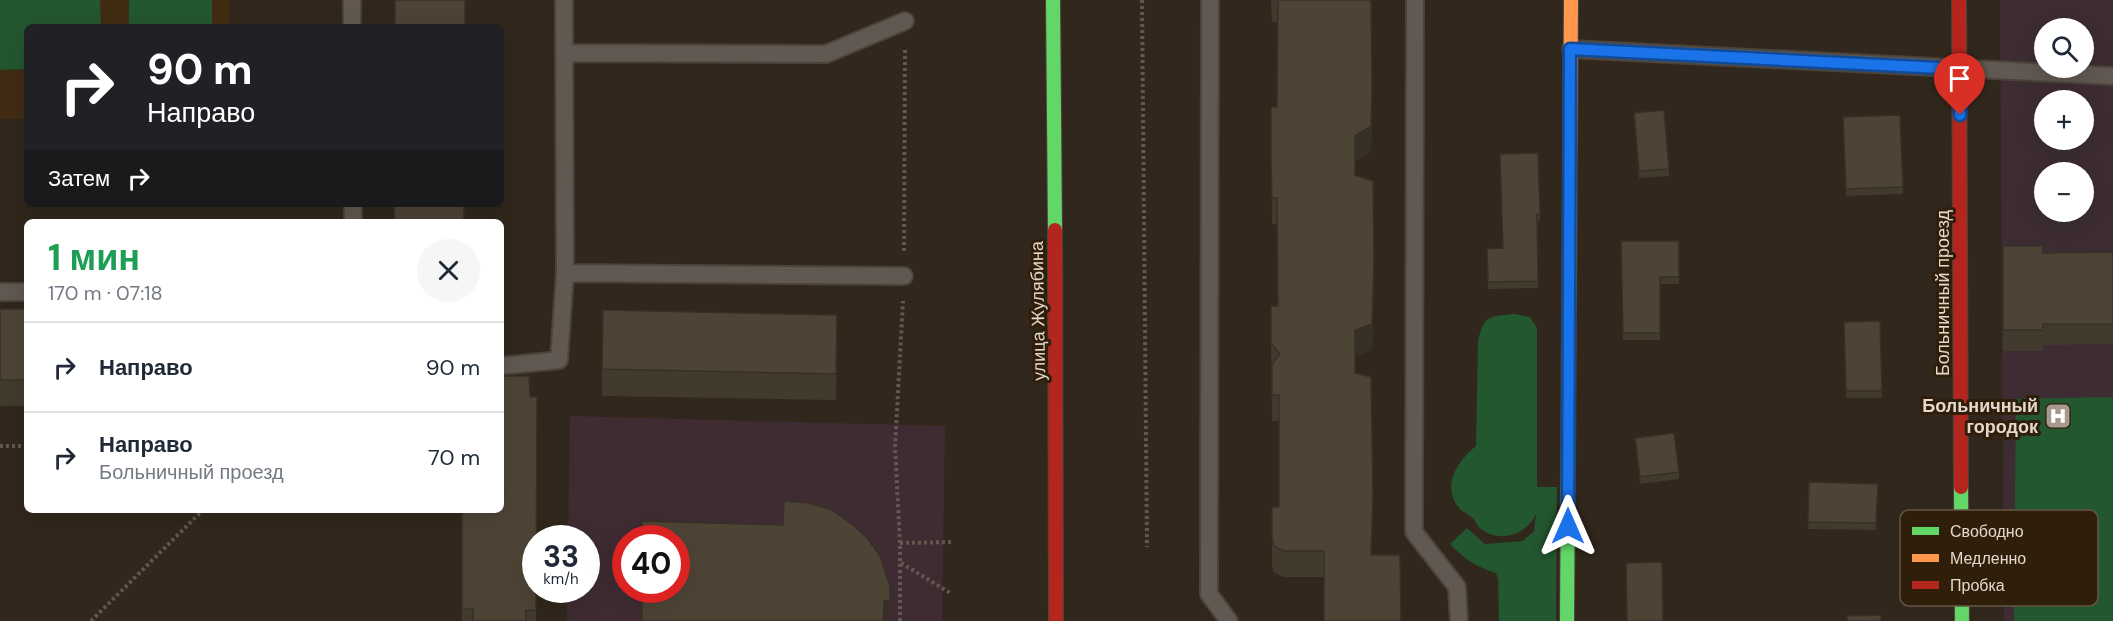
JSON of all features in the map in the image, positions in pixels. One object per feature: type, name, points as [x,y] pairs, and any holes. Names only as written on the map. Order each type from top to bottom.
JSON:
[{"type":"street","name":"улица Жулябина","points":[[1053,0],[1058,441],[1056,621]]},
{"type":"street","points":[[1567,621],[1571,0]]},
{"type":"street","name":"Больничный проезд","points":[[1959,0],[1962,510]]},
{"type":"street","name":"Больничный проезд","points":[[1962,606],[1962,621]]},
{"type":"lane","points":[[352,0],[352,24]]},
{"type":"lane","points":[[504,366],[559,360],[565,273],[564,0]]},
{"type":"lane","points":[[1209,0],[1209,594],[1229,621]]},
{"type":"lane","points":[[1415,0],[1414,532],[1457,587],[1459,621]]},
{"type":"lane","points":[[564,53],[826,54],[905,21]]},
{"type":"lane","points":[[1570,49],[2113,76]]},
{"type":"lane","points":[[565,273],[904,276]]},
{"type":"lane","points":[[0,292],[24,292]]},
{"type":"path","points":[[1142,0],[1147,547]]},
{"type":"path","points":[[900,621],[900,543],[895,447],[904,276],[905,21]]},
{"type":"path","points":[[0,446],[24,446]]},
{"type":"path","points":[[91,621],[200,513]]},
{"type":"path","points":[[900,543],[952,542]]},
{"type":"path","points":[[900,563],[952,594]]},
{"type":"shaded area","points":[[0,0],[229,0],[229,24],[24,24],[24,119],[0,119]]},
{"type":"shaded area","name":"Больничный городок","points":[[2000,0],[2113,0],[2113,621],[2004,621],[2004,606],[2098,606],[2098,510],[2003,510]]},
{"type":"shaded area","points":[[570,416],[945,426],[942,621],[567,621],[567,603],[600,603],[600,525],[568,525]]},
{"type":"green space","points":[[0,0],[100,0],[101,24],[24,24],[24,69],[0,70]]},
{"type":"green space","points":[[129,0],[212,0],[212,24],[129,24]]},
{"type":"green space","points":[[1515,314],[1530,317],[1537,328],[1537,487],[1557,487],[1556,621],[1499,621],[1496,573],[1471,562],[1450,544],[1467,528],[1485,544],[1523,541],[1534,531],[1536,514],[1526,527],[1513,535],[1497,536],[1489,533],[1480,528],[1473,518],[1461,510],[1452,493],[1457,467],[1476,446],[1480,332],[1489,318]]},
{"type":"green space","points":[[2109,397],[2113,399],[2113,621],[2014,621],[2014,606],[2098,606],[2098,510],[2015,510],[2016,399]]},
{"type":"building","points":[[395,0],[465,0],[465,24],[395,24]]},
{"type":"building","points":[[1278,0],[1371,0],[1371,126],[1355,136],[1355,175],[1373,181],[1372,324],[1355,330],[1355,373],[1371,377],[1373,495],[1371,555],[1400,555],[1401,621],[1324,621],[1324,551],[1283,551],[1274,546],[1272,539],[1272,507],[1279,507],[1279,395],[1272,395],[1272,364],[1280,354],[1271,343],[1271,306],[1278,306],[1277,198],[1272,198],[1271,107],[1277,107]]},
{"type":"building","points":[[1664,110],[1669,169],[1639,171],[1634,113]]},
{"type":"building","points":[[1900,115],[1903,187],[1846,189],[1843,117]]},
{"type":"building","points":[[1538,153],[1540,214],[1537,214],[1538,281],[1488,282],[1487,249],[1503,248],[1500,154]]},
{"type":"building","points":[[394,207],[464,207],[464,219],[394,219]]},
{"type":"building","points":[[1621,241],[1679,241],[1679,277],[1660,277],[1660,333],[1623,333]]},
{"type":"building","points":[[2003,246],[2043,246],[2043,253],[2113,252],[2113,324],[2043,324],[2043,330],[2003,330]]},
{"type":"building","points":[[0,309],[24,309],[24,380],[0,380]]},
{"type":"building","points":[[603,310],[837,315],[836,374],[602,369]]},
{"type":"building","points":[[1880,321],[1882,391],[1846,391],[1844,322]]},
{"type":"building","points":[[504,376],[529,376],[530,397],[537,397],[536,525],[522,525],[522,603],[536,603],[536,610],[526,610],[526,621],[473,621],[473,609],[462,609],[462,513],[504,513]]},
{"type":"building","points":[[1674,433],[1679,472],[1640,477],[1635,438]]},
{"type":"building","points":[[1809,482],[1878,484],[1876,523],[1808,522]]},
{"type":"building","points":[[784,501],[809,503],[832,510],[867,538],[880,556],[890,586],[890,600],[884,601],[883,621],[642,621],[642,603],[690,603],[690,525],[642,525],[642,521],[783,525]]},
{"type":"building","points":[[1662,562],[1663,621],[1627,621],[1626,563]]},
{"type":"building","points":[[1881,615],[1881,621],[1847,621],[1847,616]]},
{"type":"traffic: fast","points":[[1053,0],[1055,230]]},
{"type":"traffic: fast","points":[[1567,621],[1570,160]]},
{"type":"traffic: fast","points":[[1961,487],[1961,510]]},
{"type":"traffic: fast","points":[[1962,606],[1962,621]]},
{"type":"traffic: slow","points":[[1570,160],[1571,0]]},
{"type":"traffic: jam","points":[[1959,0],[1961,487]]},
{"type":"traffic: jam","points":[[1055,230],[1056,621]]},
{"type":"place","name":"Больничный городок","points":[[2058,416]]},
{"type":"route","points":[[1568,526],[1570,49],[1960,69],[1960,115]]}]
